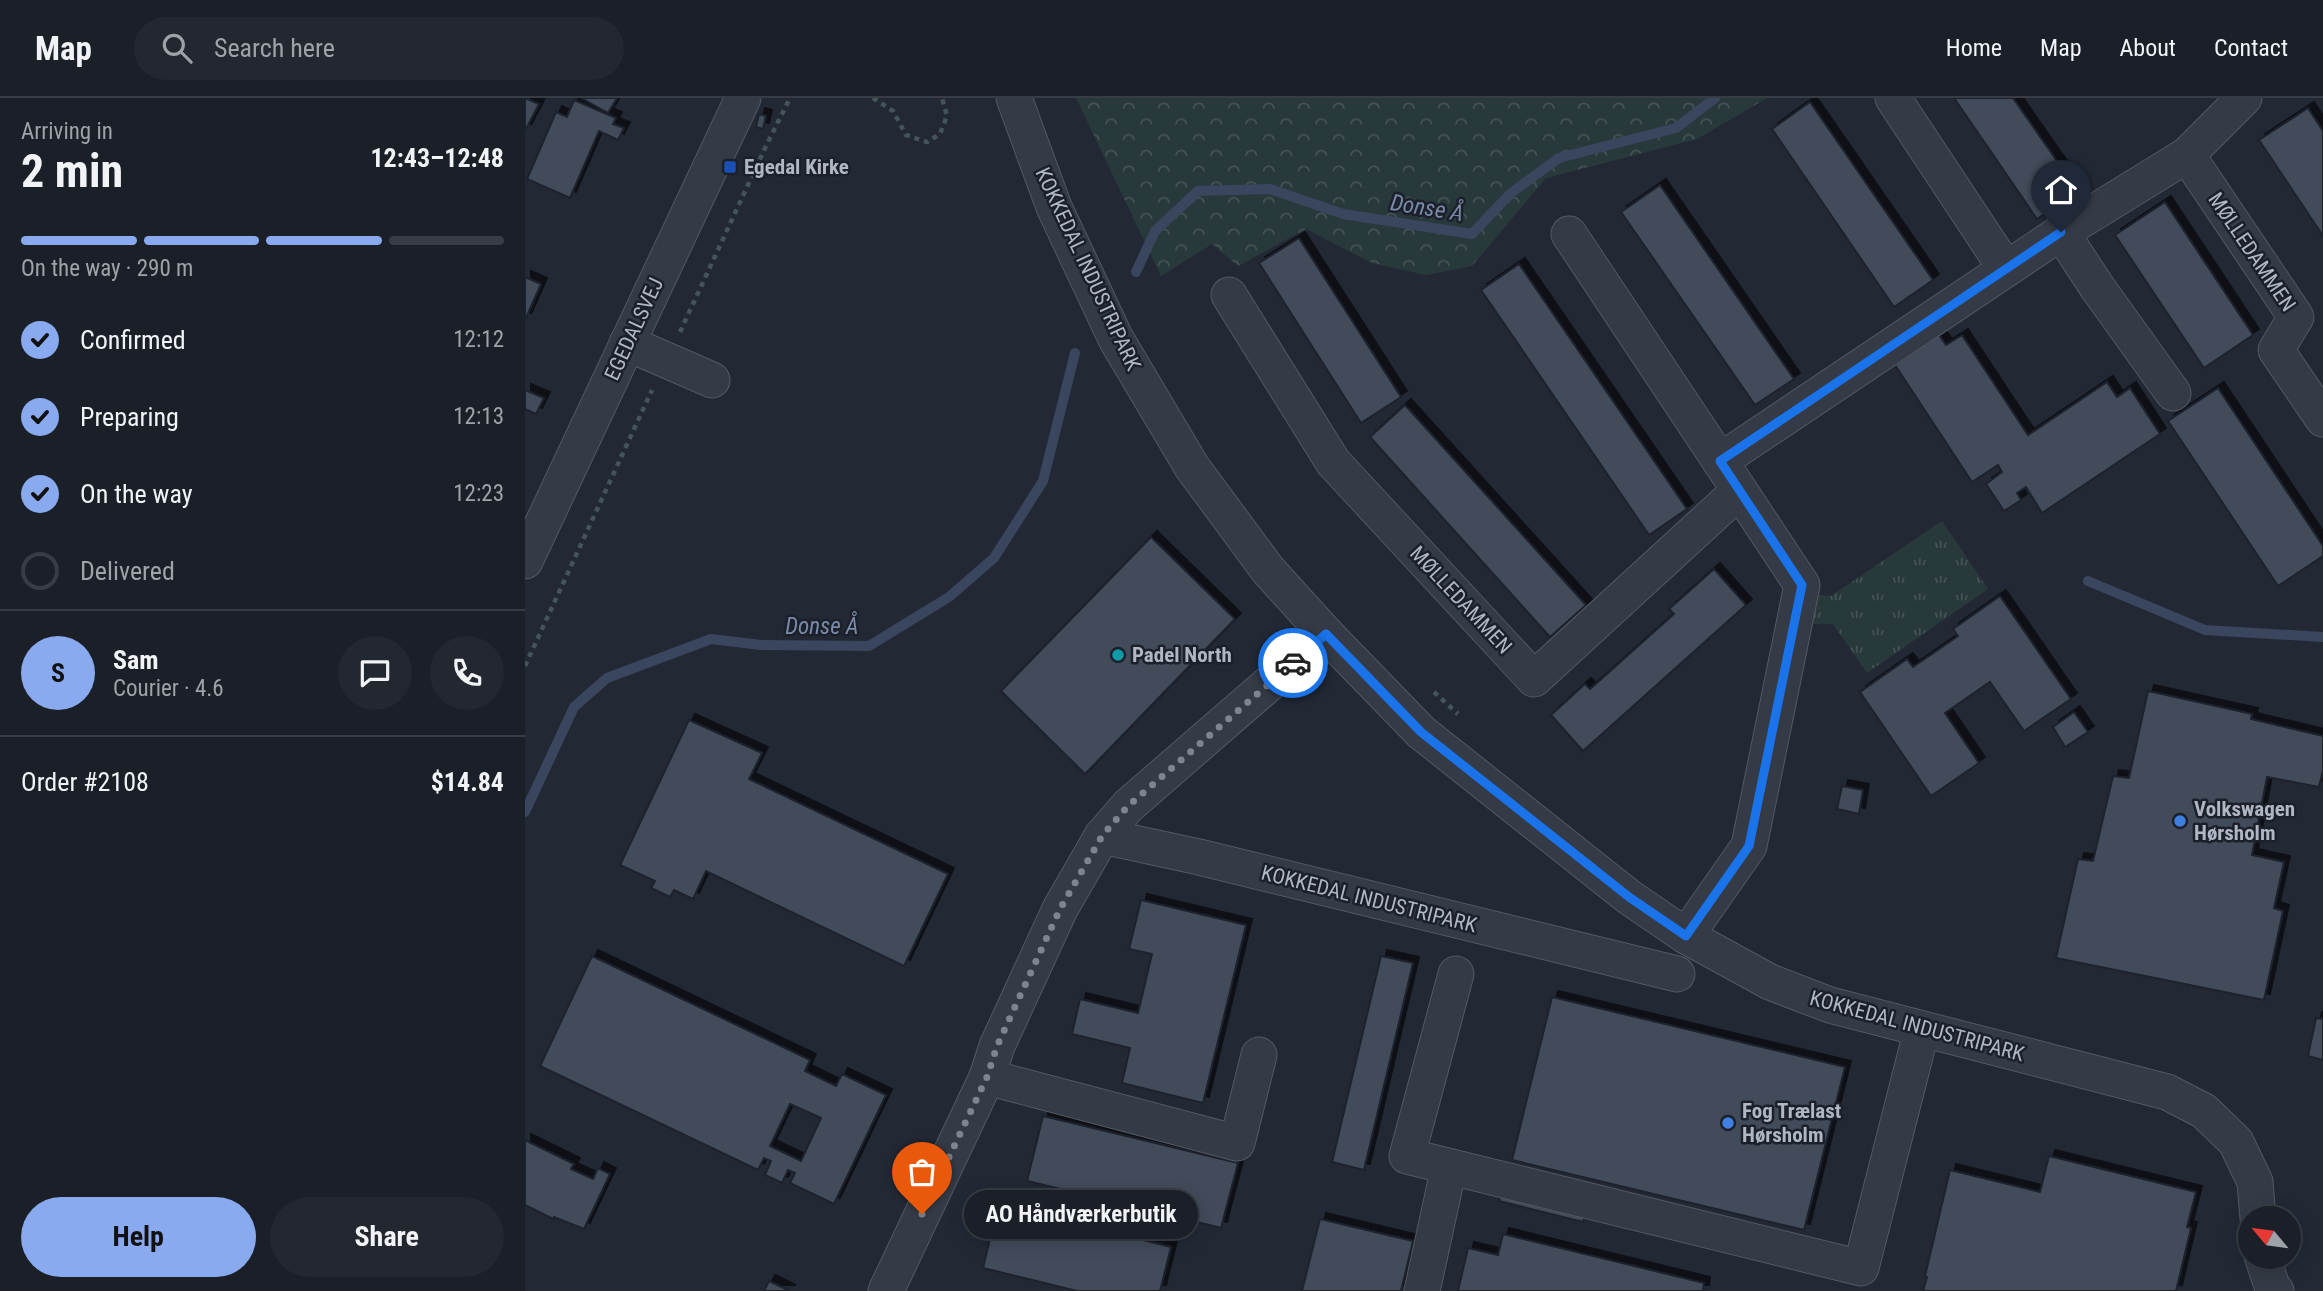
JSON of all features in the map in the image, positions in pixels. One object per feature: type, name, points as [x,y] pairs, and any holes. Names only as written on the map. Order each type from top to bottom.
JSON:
[{"type":"street","name":"EGEDALSVEJ","points":[[525,561],[743,98]]},
{"type":"street","name":"KOKKEDAL INDUSTRIPARK","points":[[1014,98],[1054,207],[1116,339],[1192,467],[1268,570],[1421,732],[1629,897],[1686,936],[1770,982],[1830,1006],[2167,1092],[2204,1111],[2236,1142],[2255,1182],[2256,1206]]},
{"type":"street","points":[[1893,98],[2006,269]]},
{"type":"street","points":[[1720,461],[2061,232],[2187,155],[2244,98]]},
{"type":"street","name":"MØLLEDAMMEN","points":[[2187,155],[2296,317],[2276,350],[2323,419]]},
{"type":"street","points":[[2061,232],[2173,393]]},
{"type":"street","points":[[1569,234],[1802,585],[1749,846],[1686,936]]},
{"type":"street","name":"MØLLEDAMMEN","points":[[1229,295],[1332,462],[1534,679],[1739,491]]},
{"type":"street","points":[[627,343],[712,380]]},
{"type":"street","points":[[886,1291],[987,1077],[997,1046],[1060,909],[1102,836],[1128,806],[1326,634]]},
{"type":"street","name":"KOKKEDAL INDUSTRIPARK","points":[[1102,836],[1199,857],[1677,974]]},
{"type":"street","points":[[1456,975],[1406,1156],[1861,1268],[1922,1029]]},
{"type":"street","points":[[987,1077],[1237,1143],[1258,1055]]},
{"type":"street","points":[[1422,1291],[1449,1167]]},
{"type":"path","points":[[873,98],[893,111],[906,135],[927,142],[940,134],[947,116],[942,98]]},
{"type":"path","points":[[1431,690],[1462,718]]},
{"type":"green space","points":[[1076,98],[1767,98],[1697,139],[1546,178],[1472,266],[1426,275],[1372,263],[1306,229],[1238,266],[1212,244],[1161,276]]},
{"type":"green space","points":[[1942,521],[1988,589],[1867,673],[1833,624],[1806,624],[1810,594],[1831,596]]},
{"type":"building","points":[[525,98],[539,104],[525,131]]},
{"type":"building","points":[[581,98],[617,98],[608,113]]},
{"type":"building","points":[[1954,98],[2013,98],[2078,191],[2037,219]]},
{"type":"building","points":[[574,100],[616,118],[613,124],[624,128],[618,140],[599,131],[570,198],[527,179],[556,112],[567,117]]},
{"type":"building","points":[[1810,102],[1933,280],[1894,307],[1772,129]]},
{"type":"building","points":[[2308,108],[2323,131],[2323,236],[2259,140]]},
{"type":"building","points":[[759,114],[766,116],[763,129],[756,127]]},
{"type":"building","points":[[1660,185],[1794,379],[1755,405],[1621,212]]},
{"type":"building","points":[[2165,202],[2253,335],[2204,368],[2115,235]]},
{"type":"building","points":[[1299,238],[1401,397],[1361,423],[1259,263]]},
{"type":"building","points":[[1519,264],[1687,509],[1649,535],[1481,290]]},
{"type":"building","points":[[525,277],[541,284],[525,320]]},
{"type":"building","points":[[1939,335],[1946,345],[1962,335],[2028,435],[2107,382],[2117,397],[2130,388],[2160,434],[2042,513],[2026,487],[2017,493],[2021,500],[2004,511],[1986,484],[2002,472],[1998,465],[1972,482],[1895,365]]},
{"type":"building","points":[[2218,388],[2323,546],[2323,556],[2278,586],[2168,421]]},
{"type":"building","points":[[525,390],[544,398],[536,414],[525,409]]},
{"type":"building","points":[[1405,405],[1586,605],[1550,637],[1370,437]]},
{"type":"building","name":"Padel North","points":[[1151,537],[1235,619],[1085,774],[1001,691]]},
{"type":"building","points":[[1714,569],[1746,605],[1583,751],[1551,715],[1585,684],[1590,689],[1674,614],[1669,609]]},
{"type":"building","points":[[2000,596],[2071,699],[2024,731],[1990,682],[1945,713],[1979,763],[1931,796],[1860,692],[1907,659],[1913,667],[1958,636],[1953,629]]},
{"type":"building","name":"Volkswagen Hørsholm","points":[[2148,691],[2252,714],[2251,719],[2323,736],[2323,770],[2319,787],[2267,777],[2252,855],[2284,862],[2274,908],[2283,911],[2264,1000],[2056,958],[2078,859],[2093,861],[2113,776],[2129,778]]},
{"type":"building","points":[[2074,712],[2088,732],[2065,747],[2053,727]]},
{"type":"building","points":[[689,720],[762,753],[749,779],[948,874],[904,966],[706,871],[693,899],[674,890],[670,897],[651,888],[655,881],[620,865]]},
{"type":"building","points":[[1842,786],[1863,790],[1859,814],[1837,809]]},
{"type":"building","points":[[1141,900],[1246,925],[1203,1103],[1122,1083],[1130,1048],[1072,1034],[1080,999],[1138,1013],[1152,954],[1129,949]]},
{"type":"building","points":[[592,956],[810,1060],[805,1071],[836,1086],[842,1074],[886,1095],[834,1204],[790,1183],[795,1173],[788,1170],[782,1183],[765,1175],[771,1161],[764,1158],[758,1170],[540,1066]],"holes":[[[790,1104],[821,1118],[801,1161],[770,1146]]]},
{"type":"building","points":[[1381,956],[1413,963],[1364,1170],[1332,1162]]},
{"type":"building","points":[[1552,997],[1845,1067],[1804,1230],[1512,1160]]},
{"type":"building","points":[[2316,1018],[2323,1019],[2323,1060],[2308,1056]]},
{"type":"building","points":[[1043,1116],[1238,1163],[1221,1228],[1119,1203],[1112,1232],[1171,1247],[1160,1291],[1077,1291],[983,1268],[998,1205],[1079,1224],[1086,1195],[1027,1181]]},
{"type":"building","points":[[525,1140],[574,1164],[571,1169],[593,1179],[598,1168],[610,1174],[584,1229],[554,1217],[553,1219],[525,1205]]},
{"type":"building","points":[[2049,1156],[2196,1192],[2187,1227],[2191,1228],[2176,1291],[1923,1291],[1950,1170],[2040,1192]]},
{"type":"building","points":[[1503,1186],[1587,1208],[1583,1222],[1499,1201]]},
{"type":"building","points":[[1320,1219],[1413,1241],[1401,1291],[1302,1291]]},
{"type":"building","points":[[1503,1234],[1704,1283],[1703,1291],[1458,1291],[1468,1248],[1498,1255]]},
{"type":"building","points":[[769,1281],[790,1291],[764,1291]]},
{"type":"waterway","name":"Donse Å","points":[[1136,272],[1155,231],[1198,191],[1270,189],[1343,214],[1472,234],[1511,193],[1559,158],[1676,128],[1715,98]]},
{"type":"waterway","name":"Donse Å","points":[[525,812],[574,707],[607,678],[711,639],[761,645],[869,646],[949,597],[994,558],[1043,481],[1075,353]]},
{"type":"waterway","points":[[2088,581],[2205,630],[2323,637]]},
{"type":"way so far","points":[[922,1214],[987,1077],[997,1046],[1060,909],[1102,836],[1128,806],[1293,663]]},
{"type":"place","name":"Egedal Kirke","points":[[730,167]]},
{"type":"place","name":"Padel North","points":[[1118,655]]},
{"type":"place","name":"Volkswagen Hørsholm","points":[[2180,821]]},
{"type":"place","name":"Fog Trælast Hørsholm","points":[[1728,1123]]},
{"type":"place","name":"AO Håndværkerbutik","points":[[922,1214]]},
{"type":"route","points":[[1293,663],[1326,634],[1421,732],[1629,897],[1686,936],[1749,846],[1802,585],[1720,461],[2061,232]]}]
